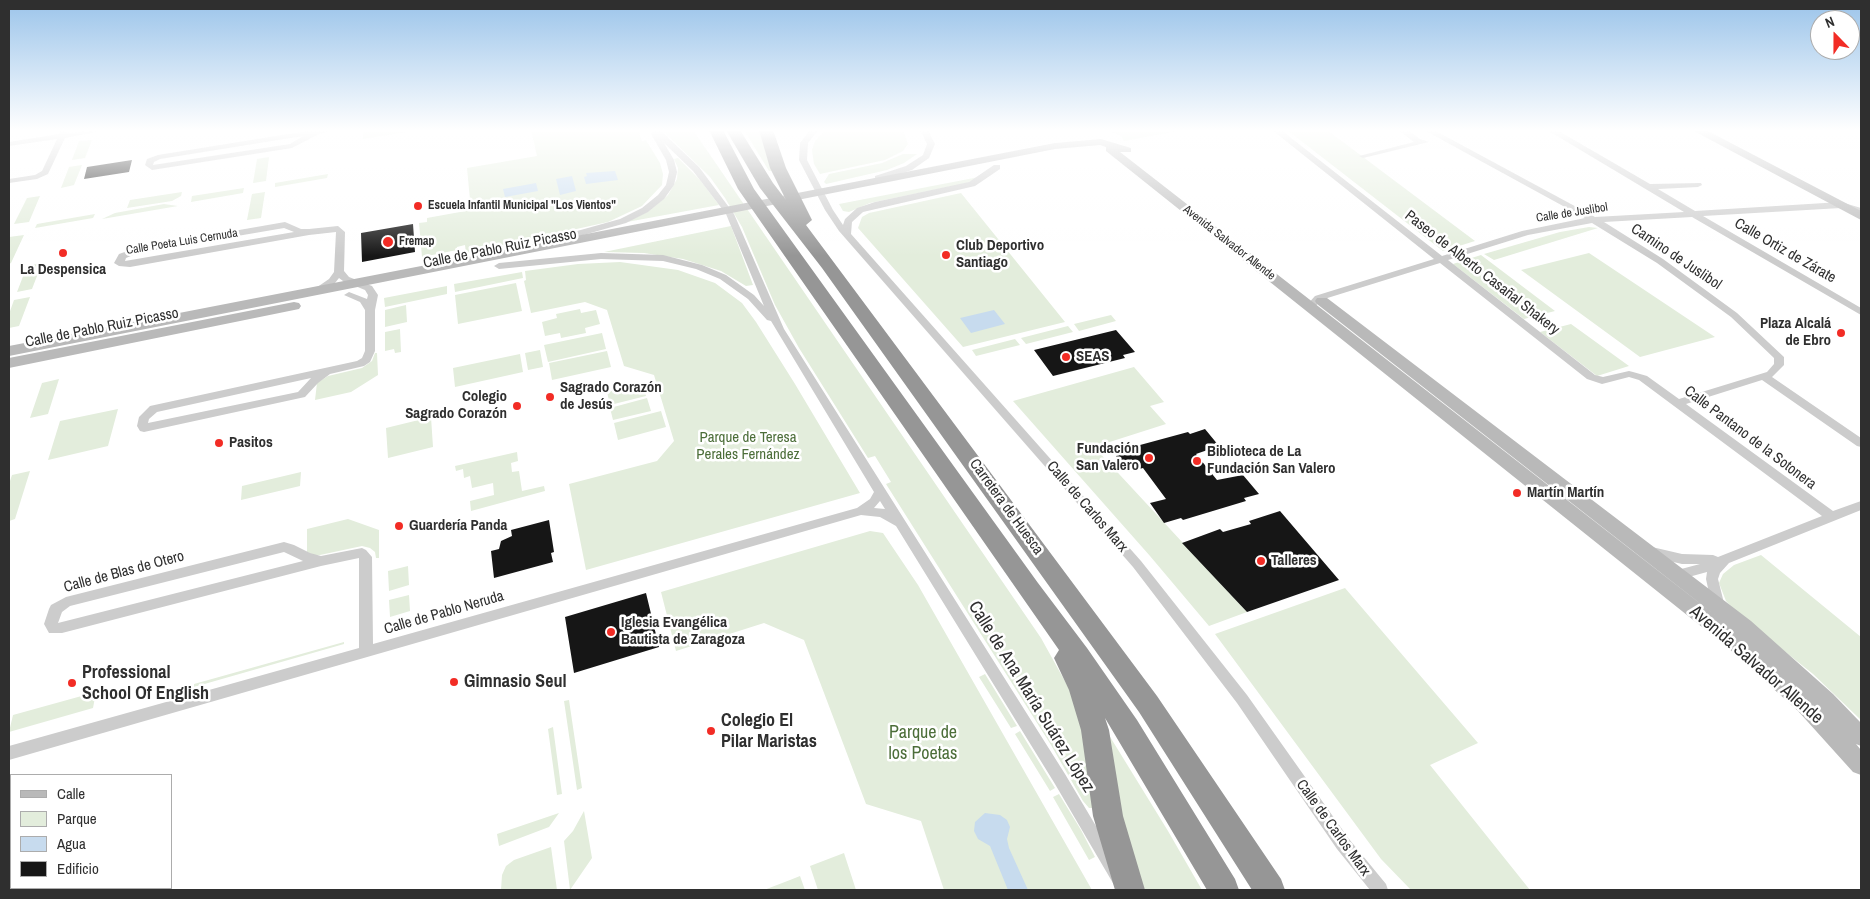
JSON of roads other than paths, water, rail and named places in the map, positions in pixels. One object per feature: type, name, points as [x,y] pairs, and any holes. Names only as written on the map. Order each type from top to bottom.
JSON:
[{"type":"highway","points":[[733,172],[746,189]]},
{"type":"highway","name":"Carretera de Huesca","points":[[737,172],[746,189],[1029,590],[1078,656],[1127,729],[1224,890]]},
{"type":"highway","name":"Carretera de Huesca","points":[[758,172],[766,186],[828,264],[1148,704],[1243,846],[1270,890]]},
{"type":"highway","points":[[780,172],[828,264]]},
{"type":"highway","points":[[1029,590],[1075,674],[1088,710],[1098,745],[1108,816],[1130,890]]},
{"type":"highway","points":[[1243,846],[1284,890]]},
{"type":"main road","name":"Calle de Pablo Ruiz Picasso","points":[[9,363],[499,266],[691,222],[930,172]]},
{"type":"main road","name":"Calle de Pablo Ruiz Picasso","points":[[853,188],[963,172]]},
{"type":"main road","name":"Avenida Salvador Allende","points":[[1147,172],[1314,302],[1524,458],[1718,607],[1806,680],[1861,737]]},
{"type":"main road","points":[[1776,172],[1861,216]]},
{"type":"main road","points":[[1794,172],[1861,206]]},
{"type":"main road","name":"Calle de Pablo Ruiz Picasso","points":[[9,351],[356,282],[691,222]]},
{"type":"main road","name":"Avenida Salvador Allende","points":[[1314,302],[1502,458],[1645,570],[1784,684],[1861,764]]},
{"type":"street","points":[[11,181],[44,174],[45,172]]},
{"type":"street","name":"Calle de Ana María Suárez López","points":[[465,262],[602,228],[628,219],[650,206],[668,188],[673,172]]},
{"type":"street","name":"Calle de Ana María Suárez López","points":[[698,172],[730,214],[779,329]]},
{"type":"street","name":"Calle de Carlos Marx","points":[[810,172],[829,210],[847,235],[1137,564],[1242,699],[1349,851],[1380,890]]},
{"type":"street","points":[[853,188],[900,172]]},
{"type":"street","name":"Calle de Pablo Ruiz Picasso","points":[[847,235],[848,221],[860,210],[972,184],[990,172]]},
{"type":"street","name":"Paseo de Alberto Casañal Shakery","points":[[1329,172],[1591,377],[1600,381]]},
{"type":"street","name":"Camino de Juslibol","points":[[1503,172],[1608,228],[1690,281],[1734,315],[1779,357],[1779,365],[1775,372],[1678,403]]},
{"type":"street","name":"Calle Ortiz de Zárate","points":[[1622,172],[1861,312]]},
{"type":"street","points":[[1648,187],[1698,185]]},
{"type":"street","name":"Calle de Juslibol","points":[[1314,302],[1440,259],[1532,231],[1592,220],[1841,206],[1861,211]]},
{"type":"street","name":"Calle Poeta Luis Cernuda","points":[[309,232],[277,226],[136,251],[122,256],[119,263],[130,264],[332,228],[339,230],[339,272]]},
{"type":"street","name":"Calle Poeta Luis Cernuda","points":[[277,238],[286,234],[290,228]]},
{"type":"street","name":"Calle de Ana María Suárez López","points":[[499,266],[626,256],[676,261],[710,271],[734,284],[756,301],[779,329],[1060,779],[1126,890]]},
{"type":"street","points":[[326,372],[301,394],[291,397],[150,428],[142,426],[145,414],[154,409],[326,372],[360,364],[366,360],[370,351],[372,291],[356,282],[343,278],[339,272]]},
{"type":"street","name":"Calle de Pablo Ruiz Picasso","points":[[318,290],[332,281],[339,272]]},
{"type":"street","points":[[349,295],[363,300],[370,310]]},
{"type":"street","points":[[1600,381],[1629,374],[1638,376],[1651,383]]},
{"type":"street","points":[[1763,376],[1861,443]]},
{"type":"street","points":[[293,379],[302,380],[309,386]]},
{"type":"street","name":"Calle Pantano de la Sotonera","points":[[1651,383],[1831,516]]},
{"type":"street","points":[[1502,458],[1524,458]]},
{"type":"street","name":"Calle de Pablo Neruda","points":[[9,753],[862,511],[874,502],[880,492]]},
{"type":"street","points":[[1678,576],[1861,505]]},
{"type":"street","name":"Calle de Ana María Suárez López","points":[[862,511],[882,513],[901,525]]},
{"type":"street","points":[[1634,542],[1654,553],[1679,559],[1706,561],[1727,558]]},
{"type":"street","name":"Calle de Blas de Otero","points":[[321,561],[306,557],[294,549],[284,547],[66,602],[56,609],[51,624],[54,629],[62,628],[357,553],[365,555],[366,652]]},
{"type":"street","name":"Calle de Blas de Otero","points":[[272,574],[289,565],[296,555],[294,549]]},
{"type":"street","points":[[1718,607],[1712,579],[1714,571],[1727,558]]},
{"type":"street","name":"Avenida Salvador Allende","points":[[1645,570],[1678,576]]},
{"type":"water","points":[[615,172],[618,180],[586,184],[584,177],[587,176],[586,173]]},
{"type":"water","points":[[572,176],[576,191],[560,195],[556,179]]},
{"type":"water","points":[[536,183],[538,191],[505,197],[503,189]]},
{"type":"water","points":[[994,310],[1005,324],[971,333],[960,318]]},
{"type":"water","points":[[985,813],[1000,815],[1007,820],[1010,827],[1007,839],[1009,848],[1028,890],[1008,890],[990,846],[978,839],[974,831],[975,822]]},
{"type":"place","name":"Escuela Infantil Municipal \"Los Vientos\"","points":[[418,206]]},
{"type":"place","name":"Fremap","points":[[388,242]]},
{"type":"place","name":"La Despensica","points":[[63,253]]},
{"type":"place","name":"Club Deportivo Santiago","points":[[946,255]]},
{"type":"place","name":"Plaza Alcalá de Ebro","points":[[1841,333]]},
{"type":"place","name":"SEAS","points":[[1066,357]]},
{"type":"place","name":"Sagrado Corazón de Jesús","points":[[550,397]]},
{"type":"place","name":"Colegio Sagrado Corazón","points":[[517,406]]},
{"type":"place","name":"Pasitos","points":[[219,443]]},
{"type":"place","name":"Fundación San Valero","points":[[1149,458]]},
{"type":"place","name":"Biblioteca de La Fundación San Valero","points":[[1197,461]]},
{"type":"place","name":"Martín Martín","points":[[1517,493]]},
{"type":"place","name":"Guardería Panda","points":[[399,526]]},
{"type":"place","name":"Talleres","points":[[1261,561]]},
{"type":"place","name":"Iglesia Evangélica Bautista de Zaragoza","points":[[611,632]]},
{"type":"place","name":"Gimnasio Seul","points":[[454,682]]},
{"type":"place","name":"Professional School Of English","points":[[72,683]]},
{"type":"place","name":"Colegio El Pilar Maristas","points":[[711,731]]},
{"type":"park label","name":"Parque de Teresa Perales Fernández","points":[[748,446]]},
{"type":"park label","name":"Parque de los Poetas","points":[[923,743]]}]
